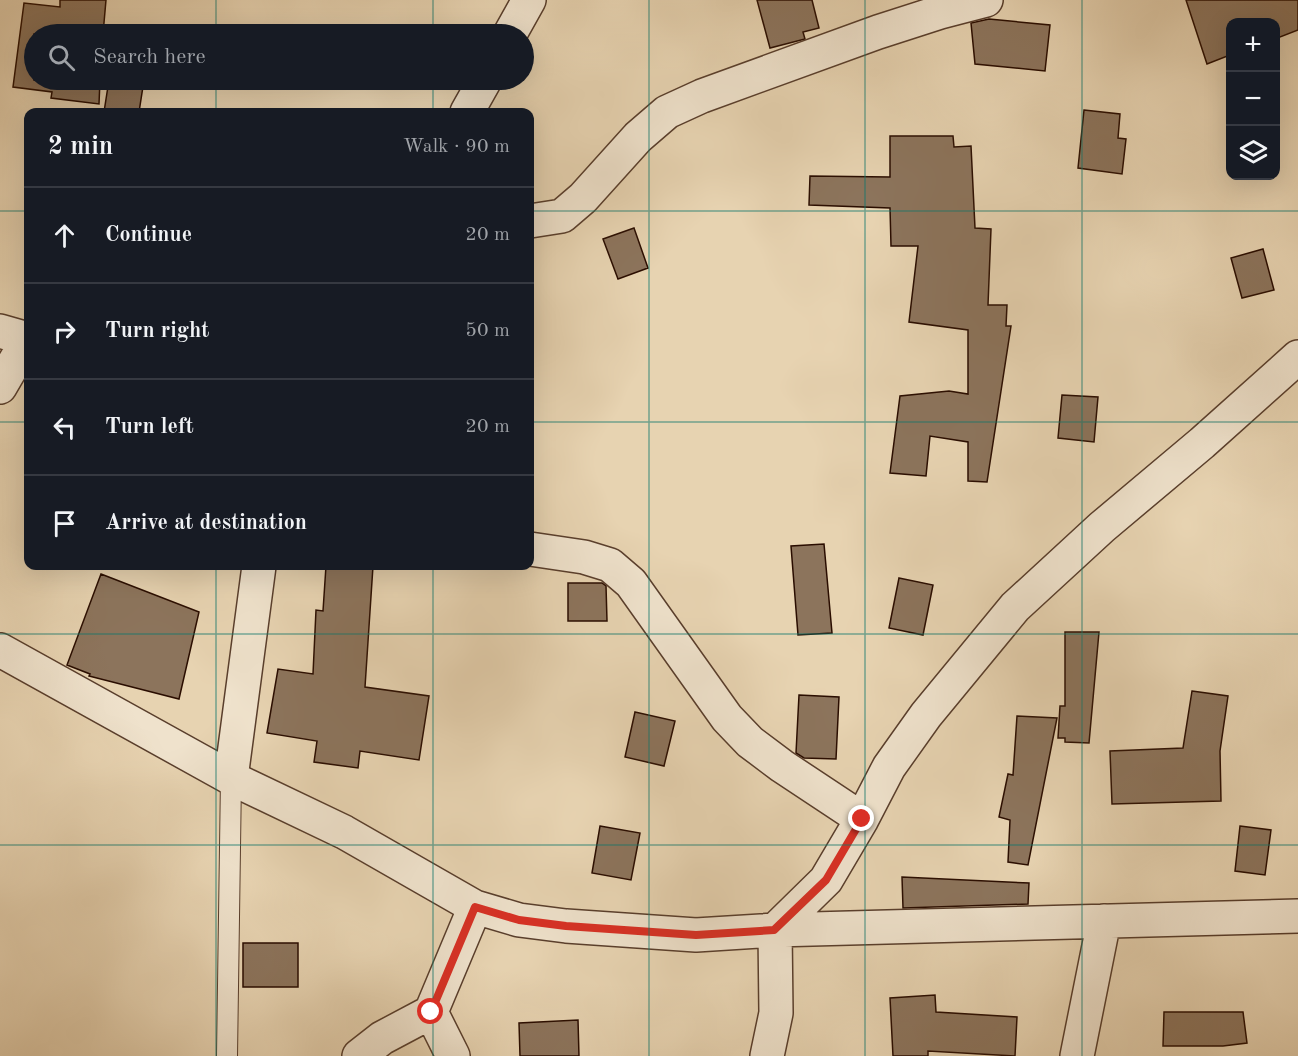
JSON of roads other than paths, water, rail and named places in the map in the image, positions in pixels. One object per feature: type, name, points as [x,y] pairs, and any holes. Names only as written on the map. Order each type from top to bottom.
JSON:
[{"type":"street","points":[[516,24],[529,0]]},
{"type":"street","points":[[534,220],[562,216],[583,198],[638,137],[667,112],[702,96],[878,32],[986,0]]},
{"type":"street","points":[[469,108],[479,90]]},
{"type":"street","points":[[0,331],[24,338]]},
{"type":"street","points":[[0,387],[24,346]]},
{"type":"street","points":[[767,1056],[776,1013],[774,930],[826,880],[889,767],[926,715],[1015,607],[1102,527],[1202,443],[1298,357]]},
{"type":"street","points":[[534,550],[584,557],[610,566],[631,583],[727,718],[750,742],[862,819]]},
{"type":"street","points":[[231,778],[258,570]]},
{"type":"street","points":[[0,650],[231,778],[344,832],[475,907],[519,920],[566,926],[696,935],[774,930],[1298,916]]},
{"type":"street","points":[[359,1056],[382,1038],[431,1012],[475,907]]},
{"type":"street","points":[[1077,1056],[1104,921]]},
{"type":"street","points":[[431,1012],[453,1056]]},
{"type":"lane","points":[[227,1056],[231,778]]}]
